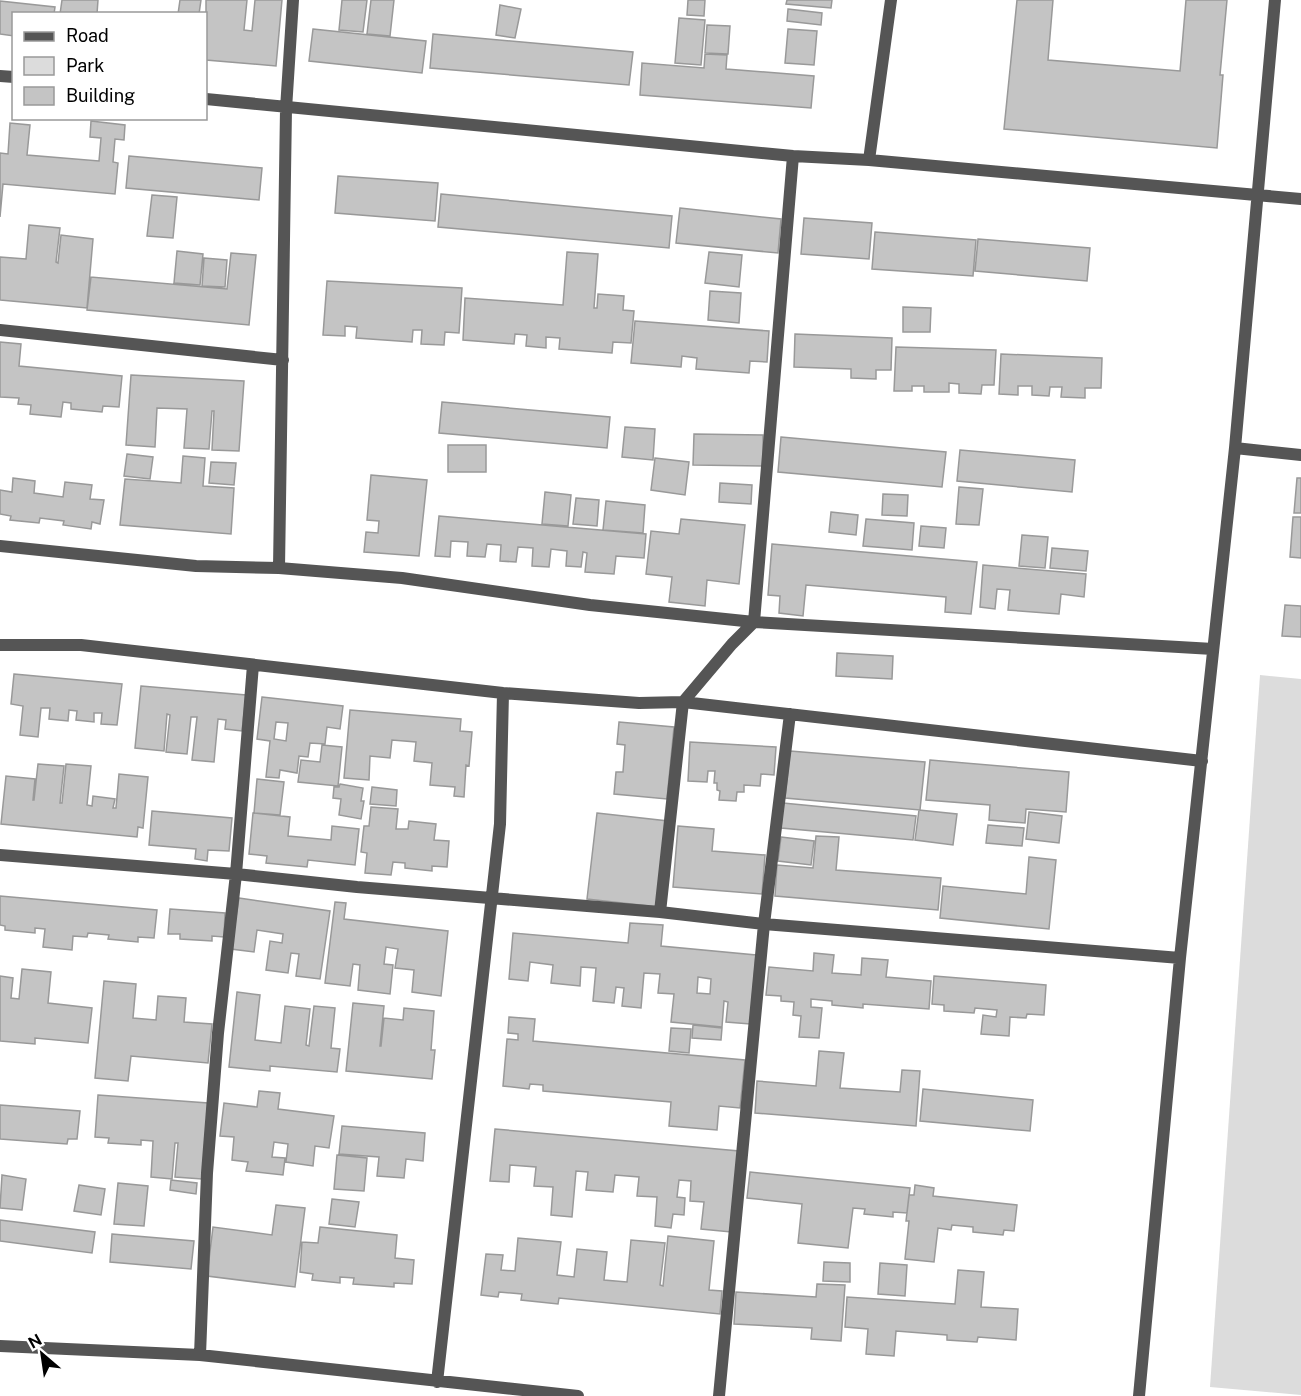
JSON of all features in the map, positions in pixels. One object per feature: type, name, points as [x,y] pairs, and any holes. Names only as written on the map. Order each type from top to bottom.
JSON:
[{"type":"street","points":[[279,568],[284,360],[286,109],[293,0]]},
{"type":"street","points":[[869,160],[891,0]]},
{"type":"street","points":[[1139,1396],[1180,958],[1235,448],[1275,0]]},
{"type":"street","points":[[207,99],[286,109],[793,156],[869,160],[1301,199]]},
{"type":"street","points":[[660,912],[683,702],[732,644],[754,622],[793,156]]},
{"type":"street","points":[[0,330],[284,360]]},
{"type":"street","points":[[1235,448],[1301,455]]},
{"type":"street","points":[[0,546],[196,566],[279,568],[402,578],[590,605],[754,622],[1213,649]]},
{"type":"street","points":[[0,645],[81,645],[503,693],[639,703],[683,702],[1202,761]]},
{"type":"street","points":[[200,1355],[207,1173],[218,1033],[236,874],[253,665]]},
{"type":"street","points":[[437,1382],[500,824],[503,693]]},
{"type":"street","points":[[718,1396],[764,924],[790,714]]},
{"type":"street","points":[[0,855],[660,912],[764,924],[1180,958]]},
{"type":"street","points":[[0,1346],[200,1355],[578,1396]]},
{"type":"green space","points":[[1260,675],[1301,679],[1301,1395],[1210,1387]]},
{"type":"building","points":[[62,0],[98,0],[97,12],[60,12]]},
{"type":"building","points":[[180,0],[201,0],[199,12],[178,12]]},
{"type":"building","points":[[206,0],[247,0],[244,30],[252,31],[255,0],[282,0],[276,66],[207,60]]},
{"type":"building","points":[[342,0],[367,0],[363,32],[339,30]]},
{"type":"building","points":[[371,0],[394,0],[390,36],[367,34]]},
{"type":"building","points":[[688,0],[705,0],[704,16],[687,15]]},
{"type":"building","points":[[787,0],[832,0],[831,8],[786,4]]},
{"type":"building","points":[[1017,0],[1053,0],[1048,60],[1180,71],[1186,0],[1227,0],[1220,75],[1223,75],[1217,148],[1004,129]]},
{"type":"building","points":[[0,1],[55,7],[54,12],[12,12],[12,36],[0,34]]},
{"type":"building","points":[[500,5],[521,9],[515,38],[496,35]]},
{"type":"building","points":[[788,9],[822,13],[821,25],[787,21]]},
{"type":"building","points":[[679,18],[705,20],[701,65],[675,63]]},
{"type":"building","points":[[707,25],[730,26],[728,54],[705,53]]},
{"type":"building","points":[[313,29],[426,41],[422,73],[309,61]]},
{"type":"building","points":[[788,29],[817,31],[814,65],[785,63]]},
{"type":"building","points":[[433,34],[633,52],[629,85],[430,68]]},
{"type":"building","points":[[705,54],[727,55],[726,69],[814,76],[811,108],[640,95],[642,63],[704,68]]},
{"type":"building","points":[[91,121],[125,125],[124,140],[115,139],[113,162],[118,163],[115,194],[3,184],[0,217],[0,153],[8,154],[10,123],[30,125],[27,155],[99,161],[101,138],[90,137]]},
{"type":"building","points":[[129,156],[262,168],[259,200],[126,188]]},
{"type":"building","points":[[338,176],[438,183],[435,221],[335,213]]},
{"type":"building","points":[[441,194],[672,216],[669,248],[438,227]]},
{"type":"building","points":[[152,195],[177,197],[173,238],[147,236]]},
{"type":"building","points":[[680,208],[781,219],[778,253],[676,243]]},
{"type":"building","points":[[804,218],[872,223],[869,259],[801,254]]},
{"type":"building","points":[[29,225],[60,228],[56,262],[58,263],[61,235],[93,239],[87,308],[0,300],[0,257],[26,259]]},
{"type":"building","points":[[875,232],[976,240],[973,276],[872,269]]},
{"type":"building","points":[[978,239],[1090,248],[1087,281],[975,271]]},
{"type":"building","points":[[177,251],[203,254],[200,285],[174,283]]},
{"type":"building","points":[[567,252],[598,254],[594,308],[597,308],[598,294],[624,296],[623,310],[634,311],[631,343],[613,342],[612,353],[559,349],[560,338],[546,337],[546,348],[526,346],[527,335],[515,334],[514,344],[463,340],[465,298],[563,305]]},
{"type":"building","points":[[709,252],[742,255],[739,287],[705,283]]},
{"type":"building","points":[[231,253],[256,255],[249,325],[87,310],[91,277],[227,289]]},
{"type":"building","points":[[204,258],[227,260],[225,287],[202,286]]},
{"type":"building","points":[[327,281],[462,288],[459,333],[445,332],[444,345],[421,344],[422,330],[413,330],[412,342],[356,338],[357,327],[345,326],[345,336],[323,335]]},
{"type":"building","points":[[710,291],[741,293],[739,323],[708,320]]},
{"type":"building","points":[[903,307],[931,308],[930,332],[903,332]]},
{"type":"building","points":[[635,321],[769,331],[767,362],[750,361],[749,373],[696,369],[697,358],[682,356],[681,367],[631,363]]},
{"type":"building","points":[[795,334],[892,338],[891,370],[876,370],[876,379],[851,378],[851,369],[794,367]]},
{"type":"building","points":[[0,342],[21,344],[19,366],[122,376],[119,407],[103,406],[102,412],[71,409],[71,403],[63,402],[61,417],[30,414],[31,405],[18,404],[19,398],[0,397]]},
{"type":"building","points":[[896,347],[996,350],[994,385],[982,385],[981,394],[959,393],[959,384],[949,383],[949,392],[924,392],[924,386],[912,386],[912,391],[894,391]]},
{"type":"building","points":[[1001,354],[1102,358],[1101,388],[1085,388],[1085,398],[1061,397],[1062,387],[1050,387],[1049,396],[1032,395],[1032,386],[1018,386],[1018,395],[999,394]]},
{"type":"building","points":[[131,375],[244,381],[239,451],[212,450],[214,411],[212,411],[209,449],[184,448],[187,409],[157,408],[155,447],[126,445]]},
{"type":"building","points":[[442,402],[610,417],[607,448],[439,433]]},
{"type":"building","points":[[625,427],[655,429],[653,460],[622,457]]},
{"type":"building","points":[[694,434],[763,435],[763,466],[693,465]]},
{"type":"building","points":[[781,437],[946,452],[942,487],[778,472]]},
{"type":"building","points":[[448,445],[486,445],[486,472],[448,472]]},
{"type":"building","points":[[960,450],[1075,460],[1072,492],[957,481]]},
{"type":"building","points":[[127,454],[153,457],[150,479],[124,476]]},
{"type":"building","points":[[183,456],[205,458],[203,486],[234,488],[231,534],[120,525],[125,479],[181,483]]},
{"type":"building","points":[[655,458],[689,462],[685,495],[651,490]]},
{"type":"building","points":[[211,462],[236,463],[234,485],[209,483]]},
{"type":"building","points":[[371,475],[427,480],[419,556],[364,552],[366,532],[378,533],[379,521],[367,520]]},
{"type":"building","points":[[13,478],[35,481],[34,493],[63,497],[65,482],[92,485],[90,499],[104,500],[100,524],[92,522],[91,529],[63,525],[64,521],[40,518],[39,523],[10,520],[11,516],[0,514],[0,490],[12,492]]},
{"type":"building","points":[[1297,478],[1301,478],[1301,513],[1294,513]]},
{"type":"building","points":[[720,483],[752,485],[751,504],[719,502]]},
{"type":"building","points":[[959,487],[983,489],[979,525],[956,524]]},
{"type":"building","points":[[545,492],[571,495],[568,526],[542,524]]},
{"type":"building","points":[[883,494],[908,495],[907,516],[882,515]]},
{"type":"building","points":[[576,498],[599,500],[597,526],[573,524]]},
{"type":"building","points":[[606,501],[645,505],[643,533],[603,530]]},
{"type":"building","points":[[831,512],[858,515],[856,535],[829,532]]},
{"type":"building","points":[[439,516],[646,534],[644,558],[616,556],[614,574],[585,572],[587,553],[583,552],[581,567],[566,566],[567,551],[551,549],[549,567],[532,566],[533,548],[518,547],[516,562],[500,561],[501,545],[487,544],[485,557],[467,556],[468,542],[451,541],[450,557],[435,556]]},
{"type":"building","points":[[1293,517],[1301,517],[1301,558],[1290,557]]},
{"type":"building","points":[[681,519],[745,525],[739,584],[707,580],[705,606],[669,602],[672,577],[646,574],[651,531],[679,534]]},
{"type":"building","points":[[866,519],[914,523],[912,550],[863,546]]},
{"type":"building","points":[[921,526],[946,528],[944,548],[919,546]]},
{"type":"building","points":[[1022,535],[1048,537],[1045,568],[1019,566]]},
{"type":"building","points":[[772,544],[977,562],[971,614],[945,612],[946,597],[806,585],[803,616],[779,613],[780,596],[768,595]]},
{"type":"building","points":[[1052,548],[1088,551],[1086,571],[1050,568]]},
{"type":"building","points":[[983,565],[1086,574],[1084,597],[1061,594],[1059,614],[1008,610],[1010,590],[997,589],[995,609],[980,607]]},
{"type":"building","points":[[1285,605],[1301,606],[1301,637],[1282,636]]},
{"type":"building","points":[[837,653],[893,656],[892,679],[836,676]]},
{"type":"building","points":[[14,674],[122,684],[117,725],[101,724],[102,713],[94,713],[94,722],[76,720],[77,711],[69,710],[68,721],[49,719],[50,708],[41,708],[38,737],[20,735],[23,706],[11,704]]},
{"type":"building","points":[[141,686],[246,695],[242,731],[225,729],[226,720],[218,719],[214,762],[192,760],[197,717],[191,717],[187,754],[166,752],[170,715],[167,714],[164,751],[135,748]]},
{"type":"building","points":[[262,697],[343,706],[340,729],[327,727],[325,744],[310,743],[308,757],[299,756],[297,773],[280,770],[279,778],[266,777],[270,741],[257,739]],"holes":[[[276,722],[288,723],[286,741],[274,739]]]},
{"type":"building","points":[[350,710],[461,719],[460,731],[472,732],[469,766],[466,765],[464,797],[454,796],[455,787],[430,785],[432,763],[414,761],[416,742],[392,740],[390,758],[370,756],[369,780],[344,778]]},
{"type":"building","points":[[619,722],[674,727],[667,799],[614,794],[616,772],[623,772],[625,745],[617,744]]},
{"type":"building","points":[[690,742],[776,747],[774,775],[761,774],[760,786],[744,785],[744,792],[737,792],[736,801],[719,800],[720,791],[717,790],[717,783],[714,783],[715,771],[708,771],[707,782],[688,781]]},
{"type":"building","points":[[322,745],[342,747],[338,786],[298,782],[301,760],[320,762]]},
{"type":"building","points":[[790,751],[925,762],[920,810],[785,798]]},
{"type":"building","points":[[930,760],[1069,772],[1066,812],[1026,809],[1025,823],[989,820],[990,805],[926,800]]},
{"type":"building","points":[[38,764],[64,766],[60,803],[62,803],[66,764],[91,766],[87,805],[92,806],[93,796],[115,799],[113,808],[116,808],[119,774],[148,777],[143,828],[138,827],[137,837],[1,824],[6,776],[35,779],[34,800]]},
{"type":"building","points":[[257,779],[284,782],[280,815],[254,813]]},
{"type":"building","points":[[340,784],[363,788],[361,801],[364,801],[361,819],[339,815],[341,799],[333,798],[334,787],[339,787]]},
{"type":"building","points":[[372,787],[397,790],[396,806],[370,804]]},
{"type":"building","points":[[783,803],[916,816],[913,840],[781,828]]},
{"type":"building","points":[[371,807],[398,809],[396,829],[408,829],[409,821],[436,824],[434,840],[449,841],[447,867],[432,866],[432,871],[405,868],[405,863],[393,862],[391,875],[365,873],[367,853],[361,852],[364,826],[369,826]]},
{"type":"building","points":[[919,810],[957,814],[953,845],[915,840]]},
{"type":"building","points":[[152,811],[232,818],[229,851],[208,850],[207,861],[195,859],[196,849],[149,845]]},
{"type":"building","points":[[1029,812],[1062,816],[1059,843],[1026,839]]},
{"type":"building","points":[[253,813],[290,817],[288,836],[331,840],[332,826],[359,829],[355,865],[308,860],[307,867],[266,863],[267,856],[249,854]]},
{"type":"building","points":[[597,813],[668,821],[658,907],[587,899]]},
{"type":"building","points":[[988,825],[1024,828],[1022,846],[986,843]]},
{"type":"building","points":[[678,826],[714,829],[712,851],[765,855],[762,894],[673,887]]},
{"type":"building","points":[[816,836],[839,837],[836,870],[941,878],[938,910],[775,896],[777,865],[813,868]]},
{"type":"building","points":[[781,837],[814,841],[811,865],[778,861]]},
{"type":"building","points":[[1029,857],[1056,860],[1049,929],[940,918],[943,886],[1026,894]]},
{"type":"building","points":[[0,896],[157,910],[154,938],[138,937],[138,942],[108,939],[109,935],[88,933],[87,937],[73,936],[72,950],[43,947],[45,929],[35,928],[35,933],[5,930],[5,926],[0,925]]},
{"type":"building","points":[[239,898],[330,911],[320,979],[296,976],[299,954],[291,953],[288,973],[266,970],[270,941],[282,943],[283,934],[257,930],[254,952],[231,949]]},
{"type":"building","points":[[335,902],[346,903],[344,919],[448,931],[441,996],[412,992],[414,970],[395,968],[398,949],[386,947],[384,964],[393,965],[390,994],[358,990],[360,965],[353,964],[350,986],[325,983]]},
{"type":"building","points":[[170,909],[225,913],[224,937],[212,936],[212,941],[180,939],[180,934],[168,934]]},
{"type":"building","points":[[630,923],[663,925],[661,946],[756,955],[750,1024],[726,1022],[728,1002],[724,1001],[722,1027],[671,1022],[674,994],[658,993],[660,974],[644,973],[641,1008],[622,1006],[624,988],[616,987],[614,1003],[593,1001],[596,968],[581,967],[580,986],[551,983],[553,965],[530,962],[528,981],[509,979],[513,933],[628,943]],"holes":[[[698,977],[711,979],[710,994],[697,993]]]},
{"type":"building","points":[[814,953],[834,955],[832,973],[861,975],[862,958],[888,960],[886,977],[931,981],[929,1009],[863,1004],[863,1008],[832,1005],[832,1001],[811,999],[811,1007],[822,1008],[819,1038],[799,1037],[801,1016],[793,1015],[794,1002],[781,1001],[781,996],[766,995],[769,967],[813,971]]},
{"type":"building","points":[[22,969],[51,972],[48,1003],[92,1008],[88,1043],[35,1038],[35,1044],[0,1041],[0,976],[13,978],[11,998],[19,999]]},
{"type":"building","points":[[934,976],[1046,985],[1044,1015],[1027,1014],[1026,1018],[1010,1017],[1009,1036],[981,1034],[983,1015],[996,1017],[997,1010],[975,1008],[974,1013],[944,1011],[944,1005],[932,1004]]},
{"type":"building","points":[[104,981],[136,984],[133,1018],[156,1020],[158,996],[186,998],[184,1022],[212,1024],[208,1063],[131,1056],[128,1081],[95,1078]]},
{"type":"building","points":[[237,992],[260,995],[255,1040],[281,1043],[285,1006],[310,1009],[306,1045],[309,1046],[314,1006],[335,1008],[331,1048],[340,1049],[337,1072],[270,1066],[270,1071],[229,1067]]},
{"type":"building","points":[[353,1003],[384,1006],[380,1046],[384,1018],[403,1020],[404,1008],[434,1011],[431,1050],[435,1050],[432,1079],[346,1071]]},
{"type":"building","points":[[509,1017],[535,1019],[533,1041],[745,1060],[740,1108],[719,1106],[717,1130],[669,1126],[671,1102],[543,1091],[543,1085],[530,1084],[529,1089],[503,1086],[507,1039],[518,1040],[518,1034],[508,1033]]},
{"type":"building","points":[[693,1025],[722,1028],[721,1040],[692,1038]]},
{"type":"building","points":[[671,1028],[691,1029],[689,1053],[669,1051]]},
{"type":"building","points":[[819,1051],[844,1053],[840,1088],[900,1092],[902,1070],[920,1071],[916,1126],[755,1113],[757,1081],[816,1086]]},
{"type":"building","points":[[923,1089],[1033,1100],[1030,1131],[920,1121]]},
{"type":"building","points":[[259,1091],[280,1093],[278,1109],[334,1116],[329,1148],[315,1146],[313,1166],[286,1162],[288,1144],[274,1142],[272,1157],[285,1158],[283,1175],[246,1171],[248,1162],[232,1160],[234,1137],[220,1136],[224,1103],[257,1107]]},
{"type":"building","points":[[98,1095],[208,1103],[202,1179],[175,1177],[178,1143],[175,1143],[172,1179],[151,1177],[153,1141],[141,1140],[141,1145],[108,1143],[109,1138],[95,1137]]},
{"type":"building","points":[[0,1105],[80,1111],[77,1139],[68,1139],[67,1144],[0,1139]]},
{"type":"building","points":[[342,1126],[425,1133],[423,1161],[406,1159],[404,1178],[377,1176],[379,1157],[339,1154]]},
{"type":"building","points":[[495,1129],[739,1151],[731,1232],[701,1229],[704,1202],[690,1201],[691,1181],[679,1180],[677,1197],[685,1198],[684,1215],[673,1214],[671,1228],[655,1226],[657,1197],[637,1196],[639,1177],[615,1175],[613,1192],[586,1190],[588,1172],[576,1171],[572,1217],[551,1215],[553,1187],[534,1186],[536,1167],[510,1165],[509,1182],[490,1181]]},
{"type":"building","points":[[337,1155],[367,1158],[364,1191],[334,1189]]},
{"type":"building","points":[[750,1172],[910,1188],[907,1213],[893,1212],[893,1217],[864,1214],[865,1209],[853,1208],[848,1248],[798,1243],[802,1204],[747,1198]]},
{"type":"building","points":[[2,1175],[26,1179],[22,1210],[0,1208]]},
{"type":"building","points":[[171,1180],[197,1183],[196,1194],[170,1190]]},
{"type":"building","points":[[118,1183],[148,1186],[144,1226],[114,1224]]},
{"type":"building","points":[[79,1185],[105,1189],[101,1215],[74,1211]]},
{"type":"building","points":[[915,1185],[934,1188],[933,1196],[1017,1205],[1014,1231],[1004,1230],[1003,1235],[973,1232],[973,1227],[952,1225],[951,1230],[938,1228],[934,1262],[905,1259],[909,1195],[914,1195]]},
{"type":"building","points":[[332,1199],[359,1202],[355,1227],[329,1224]]},
{"type":"building","points":[[276,1205],[305,1208],[295,1287],[207,1276],[213,1227],[272,1235]]},
{"type":"building","points":[[0,1220],[95,1232],[92,1253],[0,1241]]},
{"type":"building","points":[[320,1227],[397,1235],[395,1258],[414,1260],[412,1284],[394,1283],[394,1287],[353,1284],[354,1278],[340,1277],[340,1283],[312,1280],[313,1274],[300,1272],[302,1242],[318,1243]]},
{"type":"building","points":[[112,1234],[194,1241],[191,1269],[110,1262]]},
{"type":"building","points":[[668,1236],[714,1241],[709,1290],[722,1291],[720,1314],[559,1298],[558,1304],[521,1300],[522,1294],[499,1292],[498,1297],[481,1295],[486,1254],[503,1255],[501,1270],[515,1271],[518,1238],[561,1242],[557,1275],[574,1277],[577,1249],[607,1252],[604,1280],[627,1282],[631,1240],[665,1243],[660,1285],[663,1286]]},
{"type":"building","points":[[824,1262],[850,1263],[850,1282],[823,1281]]},
{"type":"building","points":[[880,1263],[907,1265],[905,1296],[878,1294]]},
{"type":"building","points":[[958,1270],[984,1272],[981,1307],[1018,1309],[1016,1340],[978,1337],[977,1342],[947,1340],[947,1335],[896,1331],[894,1356],[866,1354],[868,1329],[845,1327],[847,1297],[955,1304]]},
{"type":"building","points":[[817,1284],[845,1285],[841,1341],[811,1339],[812,1328],[734,1324],[736,1292],[816,1297]]}]
